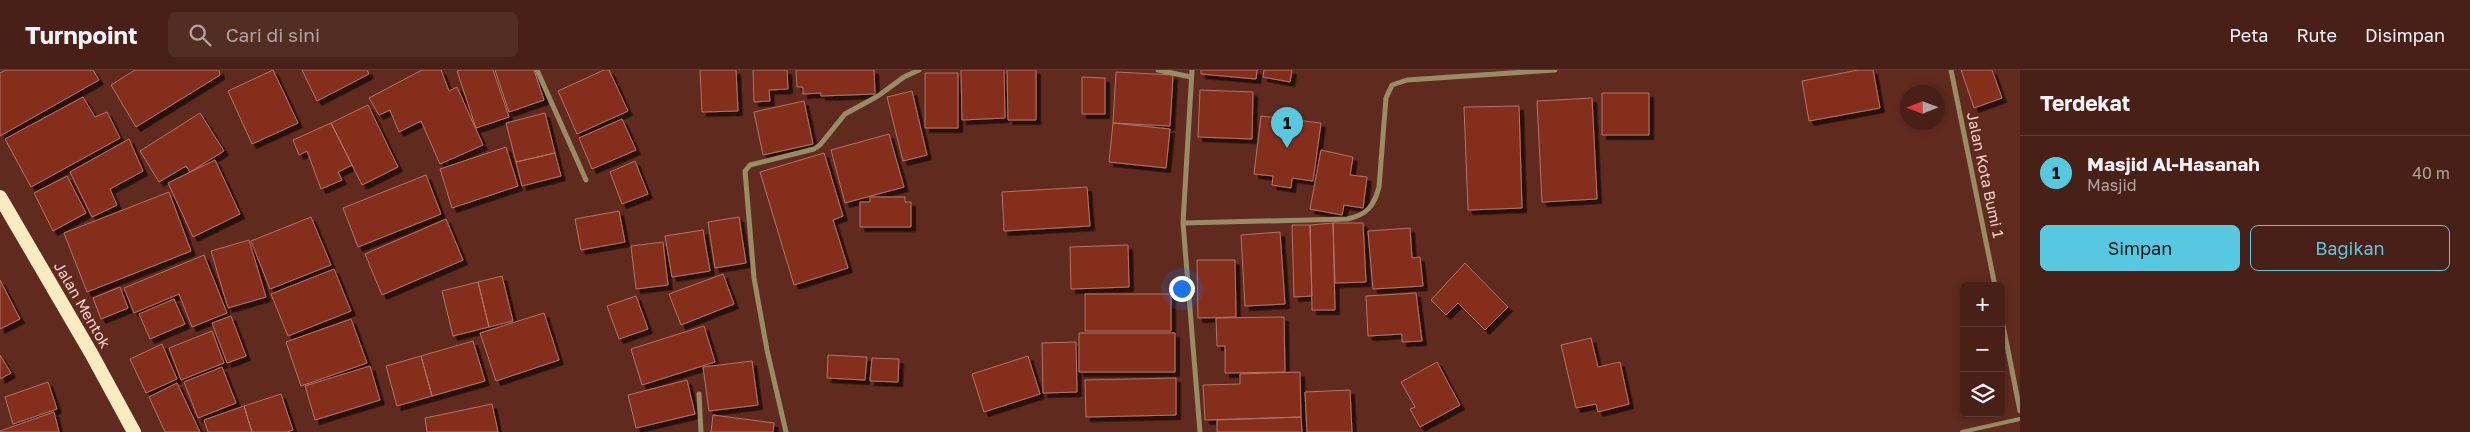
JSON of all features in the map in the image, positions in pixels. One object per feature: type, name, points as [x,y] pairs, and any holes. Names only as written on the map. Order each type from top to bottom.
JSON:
[{"type":"highway","name":"Jalan Mentok","points":[[0,196],[91,353],[134,432]]},
{"type":"street","points":[[537,70],[586,180]]},
{"type":"street","points":[[786,432],[766,350],[754,278],[745,171],[750,165],[814,149],[820,145],[845,114],[878,96],[904,77],[918,70]]},
{"type":"street","points":[[1158,70],[1191,77]]},
{"type":"street","points":[[1192,70],[1183,223],[1200,432]]},
{"type":"street","points":[[1183,223],[1347,219],[1359,216],[1369,210],[1376,199],[1379,187],[1386,98],[1392,85],[1408,80],[1555,70]]},
{"type":"street","name":"Jalan Kota Bumi 1","points":[[1950,70],[1994,282]]},
{"type":"street","points":[[2003,327],[2020,411]]},
{"type":"street","points":[[699,394],[701,432]]},
{"type":"lane","points":[[1962,432],[2020,419]]},
{"type":"building","points":[[6,70],[93,70],[99,80],[0,136],[0,73]]},
{"type":"building","points":[[135,70],[219,70],[220,75],[136,127],[111,85]]},
{"type":"building","points":[[273,70],[298,123],[252,144],[228,91]]},
{"type":"building","points":[[302,70],[367,70],[369,74],[317,101]]},
{"type":"building","points":[[422,70],[441,70],[449,91],[457,87],[483,145],[440,164],[421,121],[399,132],[390,110],[379,115],[369,98]]},
{"type":"building","points":[[493,70],[509,117],[476,128],[457,71]]},
{"type":"building","points":[[495,70],[534,70],[544,100],[509,112]]},
{"type":"building","points":[[604,70],[609,70],[628,111],[577,134],[558,91]]},
{"type":"building","points":[[700,70],[736,70],[738,111],[702,112]]},
{"type":"building","points":[[753,70],[787,70],[788,89],[769,90],[770,101],[754,102]]},
{"type":"building","points":[[796,70],[874,70],[875,94],[821,96],[821,93],[803,94],[803,87],[797,87]]},
{"type":"building","points":[[961,70],[1004,70],[1005,118],[962,120]]},
{"type":"building","points":[[1007,70],[1036,70],[1036,120],[1008,120]]},
{"type":"building","points":[[1201,70],[1257,70],[1256,79],[1201,74]]},
{"type":"building","points":[[1264,70],[1292,70],[1290,82],[1263,77]]},
{"type":"building","points":[[1858,70],[1873,70],[1880,108],[1809,121],[1802,81]]},
{"type":"building","points":[[1961,70],[1992,70],[2002,98],[1974,108]]},
{"type":"building","points":[[1116,72],[1173,75],[1170,126],[1113,123]]},
{"type":"building","points":[[925,73],[958,73],[958,128],[925,128]]},
{"type":"building","points":[[1082,77],[1105,78],[1105,114],[1082,114]]},
{"type":"building","points":[[1200,90],[1253,92],[1252,139],[1198,137]]},
{"type":"building","points":[[912,91],[927,155],[903,161],[887,97]]},
{"type":"building","points":[[1602,93],[1649,93],[1649,135],[1602,135]]},
{"type":"building","points":[[83,97],[95,117],[107,112],[120,138],[31,187],[5,139]]},
{"type":"building","points":[[1592,98],[1597,199],[1542,202],[1537,101]]},
{"type":"building","points":[[804,101],[813,144],[763,155],[754,112]]},
{"type":"building","points":[[368,105],[398,167],[362,185],[331,123]]},
{"type":"building","points":[[1519,106],[1522,208],[1468,210],[1464,107]]},
{"type":"building","points":[[200,113],[224,151],[190,172],[186,166],[159,182],[140,151]]},
{"type":"building","points":[[545,113],[555,153],[516,162],[506,123]]},
{"type":"building","points":[[1261,116],[1321,123],[1313,181],[1292,178],[1291,188],[1272,185],[1273,176],[1254,174]]},
{"type":"building","points":[[622,119],[636,150],[592,169],[579,138]]},
{"type":"building","points":[[331,123],[352,165],[338,172],[342,180],[321,189],[307,151],[299,155],[293,140]]},
{"type":"building","points":[[1113,123],[1170,129],[1166,168],[1109,162]]},
{"type":"building","points":[[889,134],[904,187],[845,203],[831,150]]},
{"type":"building","points":[[129,139],[143,171],[110,189],[117,205],[92,217],[70,172]]},
{"type":"building","points":[[506,147],[518,186],[452,208],[440,169]]},
{"type":"building","points":[[1321,150],[1353,157],[1350,175],[1367,177],[1363,208],[1344,205],[1342,215],[1310,209]]},
{"type":"building","points":[[555,153],[561,176],[522,186],[516,162]]},
{"type":"building","points":[[824,153],[843,216],[833,220],[848,268],[794,285],[760,172]]},
{"type":"building","points":[[215,160],[240,214],[193,237],[168,183]]},
{"type":"building","points":[[635,161],[648,194],[622,204],[610,172]]},
{"type":"building","points":[[426,175],[441,214],[358,247],[343,208]]},
{"type":"building","points":[[67,176],[86,213],[53,231],[34,193]]},
{"type":"building","points":[[1087,187],[1090,226],[1004,231],[1002,192]]},
{"type":"building","points":[[169,192],[191,251],[87,292],[64,233]]},
{"type":"building","points":[[870,197],[905,197],[905,202],[911,202],[911,227],[860,227],[860,202],[870,202]]},
{"type":"building","points":[[619,211],[625,242],[581,250],[575,219]]},
{"type":"building","points":[[311,217],[331,265],[270,289],[251,241]]},
{"type":"building","points":[[739,217],[746,263],[715,268],[708,222]]},
{"type":"building","points":[[446,219],[463,260],[382,295],[365,254]]},
{"type":"building","points":[[1333,223],[1335,310],[1312,310],[1310,225]]},
{"type":"building","points":[[1333,223],[1363,223],[1366,282],[1335,283]]},
{"type":"building","points":[[1292,225],[1310,225],[1312,296],[1294,297]]},
{"type":"building","points":[[1410,228],[1412,258],[1420,257],[1423,286],[1373,289],[1368,231]]},
{"type":"building","points":[[703,230],[710,271],[672,277],[665,236]]},
{"type":"building","points":[[1280,232],[1285,304],[1245,306],[1241,235]]},
{"type":"building","points":[[249,240],[266,297],[228,308],[211,251]]},
{"type":"building","points":[[663,242],[668,285],[636,289],[631,246]]},
{"type":"building","points":[[1128,245],[1129,287],[1071,289],[1070,247]]},
{"type":"building","points":[[204,255],[227,313],[192,327],[179,294],[134,313],[124,288]]},
{"type":"building","points":[[1197,260],[1235,260],[1236,317],[1198,318]]},
{"type":"building","points":[[1465,263],[1508,307],[1485,330],[1458,303],[1446,315],[1431,300]]},
{"type":"building","points":[[334,269],[351,311],[288,336],[271,294]]},
{"type":"building","points":[[723,274],[734,304],[681,325],[669,294]]},
{"type":"building","points":[[502,276],[513,321],[489,327],[478,282]]},
{"type":"building","points":[[0,280],[20,319],[0,329]]},
{"type":"building","points":[[478,282],[489,327],[453,336],[442,291]]},
{"type":"building","points":[[120,287],[128,308],[101,319],[93,298]]},
{"type":"building","points":[[1416,293],[1422,341],[1402,342],[1402,334],[1368,336],[1366,296]]},
{"type":"building","points":[[1085,294],[1171,294],[1171,331],[1085,331]]},
{"type":"building","points":[[636,296],[648,329],[619,339],[607,306]]},
{"type":"building","points":[[174,299],[185,324],[150,339],[139,314]]},
{"type":"building","points":[[544,313],[559,360],[496,381],[480,333]]},
{"type":"building","points":[[231,316],[246,356],[227,363],[212,323]]},
{"type":"building","points":[[1284,317],[1285,372],[1225,373],[1225,346],[1217,346],[1216,318]]},
{"type":"building","points":[[351,319],[367,363],[301,386],[286,342]]},
{"type":"building","points":[[704,326],[715,362],[642,385],[631,349]]},
{"type":"building","points":[[212,331],[224,363],[181,380],[169,348]]},
{"type":"building","points":[[1079,333],[1175,333],[1175,372],[1079,372]]},
{"type":"building","points":[[1591,338],[1598,367],[1620,362],[1629,404],[1598,412],[1596,404],[1576,408],[1561,345]]},
{"type":"building","points":[[473,341],[485,381],[432,396],[421,356]]},
{"type":"building","points":[[1076,342],[1077,392],[1043,393],[1042,343]]},
{"type":"building","points":[[162,344],[177,379],[146,393],[130,359]]},
{"type":"building","points":[[0,355],[11,373],[0,379]]},
{"type":"building","points":[[828,355],[867,357],[865,380],[827,378]]},
{"type":"building","points":[[421,356],[432,396],[397,406],[386,366]]},
{"type":"building","points":[[1028,356],[1040,394],[984,412],[972,374]]},
{"type":"building","points":[[872,358],[899,359],[898,382],[870,381]]},
{"type":"building","points":[[752,361],[758,405],[709,411],[703,367]]},
{"type":"building","points":[[1437,362],[1460,405],[1420,427],[1410,409],[1415,407],[1401,382]]},
{"type":"building","points":[[370,366],[380,400],[315,420],[305,386]]},
{"type":"building","points":[[222,367],[236,403],[198,418],[184,382]]},
{"type":"building","points":[[1300,372],[1301,417],[1205,420],[1203,385],[1240,384],[1240,374]]},
{"type":"building","points":[[1176,378],[1176,415],[1086,417],[1085,380]]},
{"type":"building","points":[[687,380],[695,414],[636,428],[628,395]]},
{"type":"building","points":[[48,382],[57,409],[13,424],[5,397]]},
{"type":"building","points":[[177,383],[200,432],[165,432],[149,397]]},
{"type":"building","points":[[1350,390],[1352,432],[1307,432],[1305,392]]},
{"type":"building","points":[[281,394],[293,430],[287,432],[252,432],[244,406]]},
{"type":"building","points":[[492,404],[498,432],[427,432],[425,418]]},
{"type":"building","points":[[244,406],[252,432],[208,432],[204,420]]},
{"type":"building","points":[[54,412],[59,432],[0,432],[0,431]]},
{"type":"building","points":[[713,415],[774,423],[773,432],[711,432]]},
{"type":"building","points":[[1301,417],[1302,432],[1217,432],[1217,420]]},
{"type":"place","name":"Masjid Al-Hasanah","points":[[1287,148]]}]
